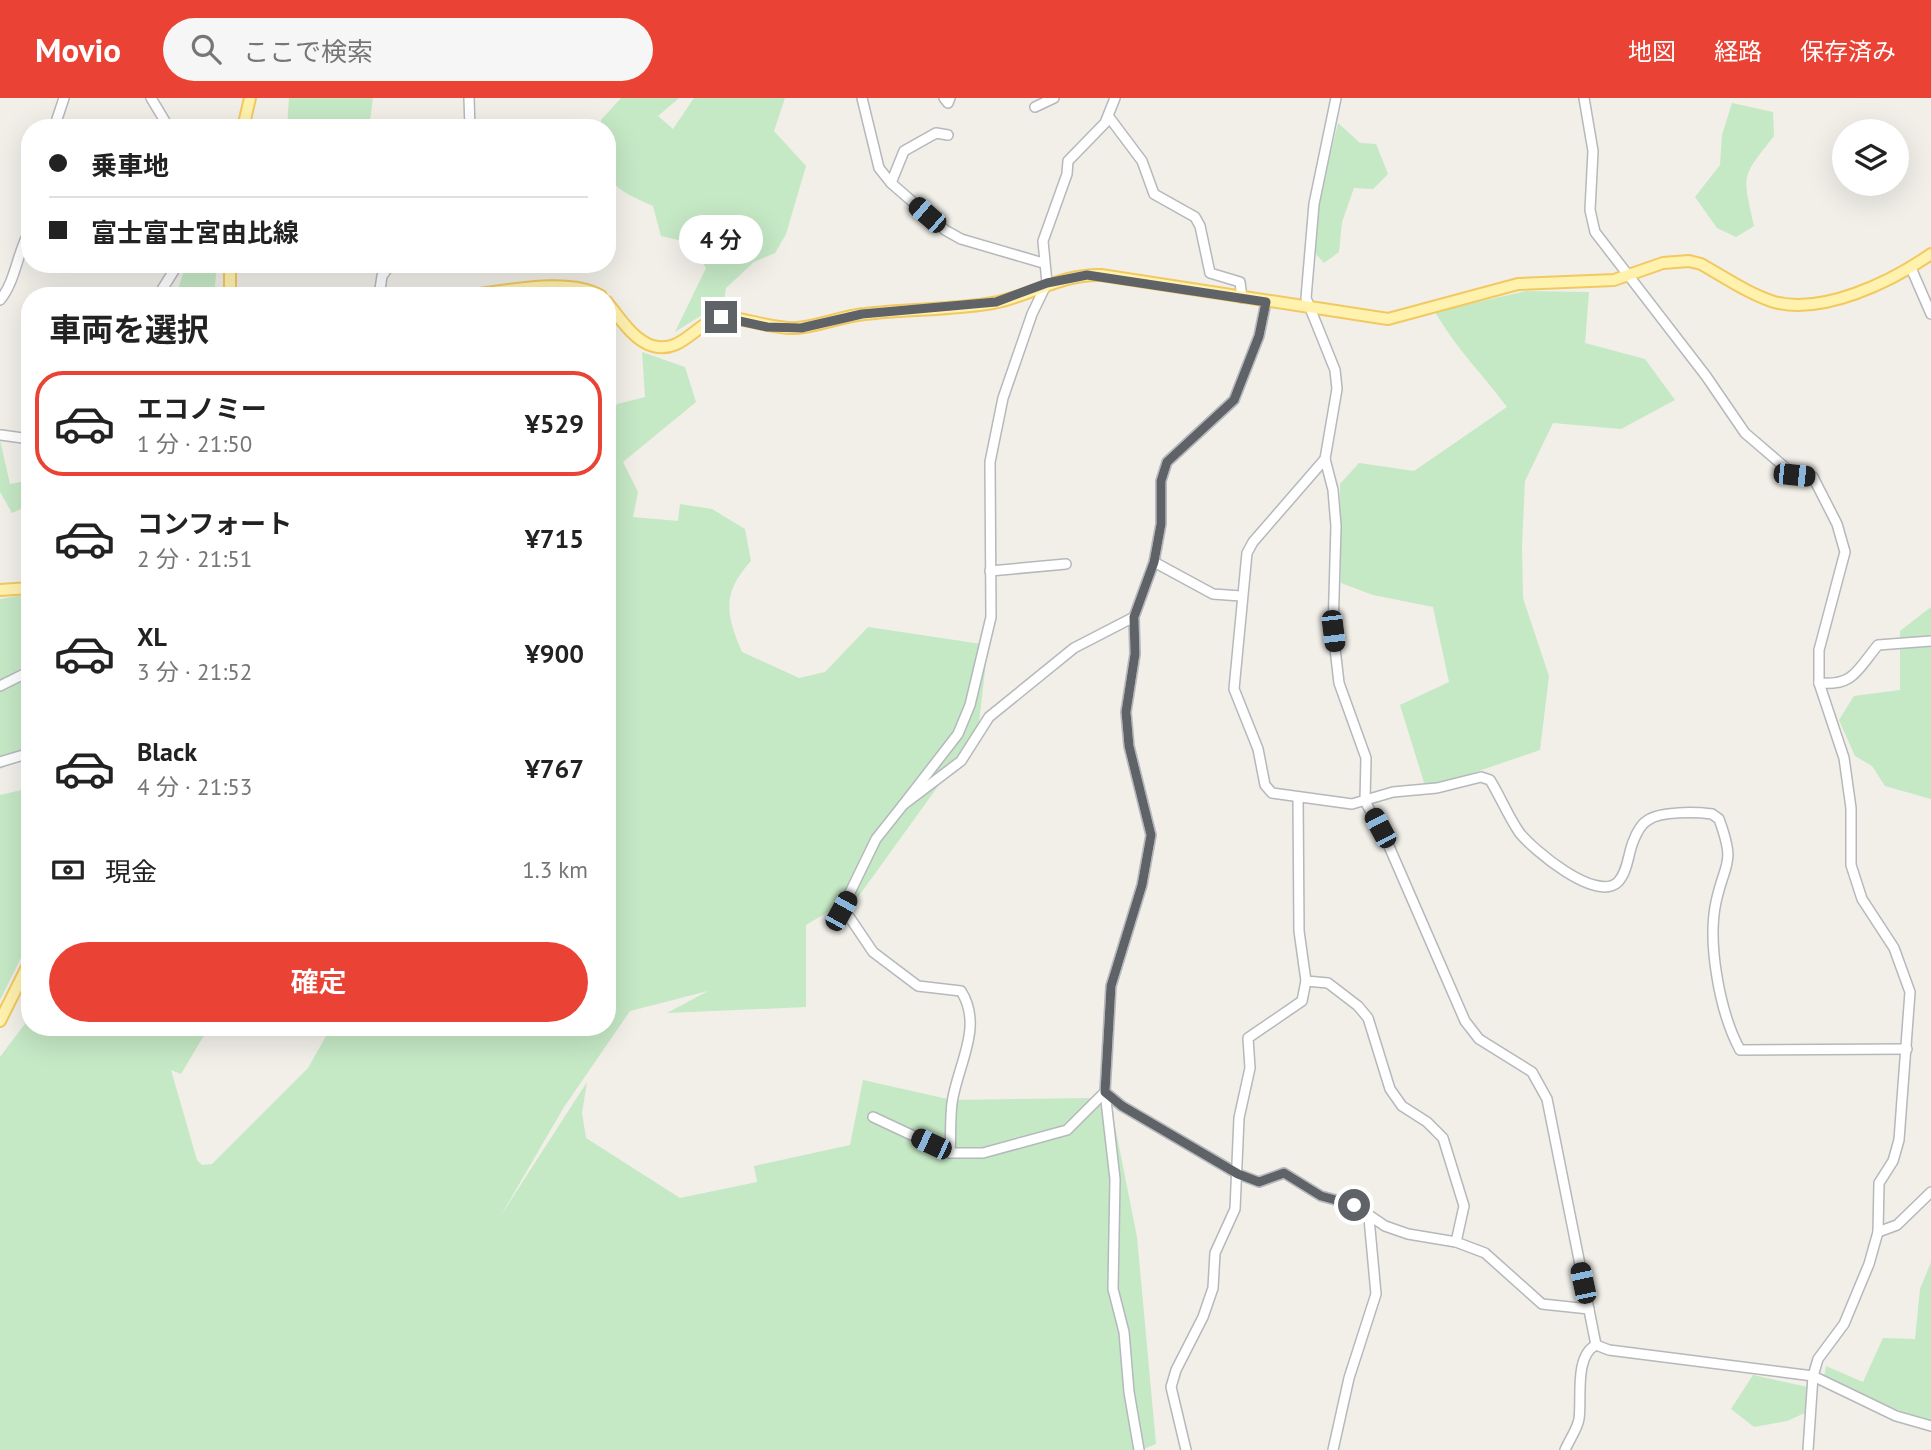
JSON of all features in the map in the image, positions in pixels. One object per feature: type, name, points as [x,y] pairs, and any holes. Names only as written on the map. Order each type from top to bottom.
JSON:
[{"type":"main road","points":[[245,119],[250,98]]},
{"type":"main road","points":[[616,312],[638,338],[653,346],[662,347],[683,341],[708,322],[721,317],[767,327],[801,328],[862,314],[996,302],[1073,276],[1101,275],[1308,309],[1388,319],[1518,284],[1627,277],[1663,263],[1689,261],[1773,301],[1802,306],[1838,300],[1911,268],[1931,254]]},
{"type":"main road","points":[[558,287],[575,287]]},
{"type":"main road","points":[[0,590],[21,588]]},
{"type":"main road","points":[[0,1021],[21,979]]},
{"type":"street","points":[[57,119],[64,98]]},
{"type":"street","points":[[151,98],[164,119]]},
{"type":"street","points":[[470,98],[470,119]]},
{"type":"street","points":[[944,98],[947,103],[950,98]]},
{"type":"street","points":[[1035,107],[1054,98]]},
{"type":"street","points":[[950,1153],[952,1100],[971,1027],[968,1002],[961,991],[918,986],[873,952],[850,918],[841,911],[876,839],[958,734],[970,705],[991,617],[990,462],[1003,398],[1032,314],[1047,283],[1042,240],[1067,174],[1068,161],[1109,117],[1115,98]]},
{"type":"street","points":[[1336,98],[1314,204],[1306,299],[1335,370],[1337,389],[1325,459],[1333,490],[1336,526],[1333,631],[1346,707],[1362,739],[1366,758],[1365,801],[1388,844],[1465,1021],[1479,1039],[1532,1072],[1546,1100],[1596,1345]]},
{"type":"street","points":[[1584,98],[1593,151],[1592,224],[1627,277],[1706,376],[1745,433],[1794,475],[1813,477],[1837,524],[1845,552],[1819,650],[1819,683],[1844,758],[1851,808],[1851,865],[1858,890],[1894,948],[1910,992],[1899,1140],[1893,1161],[1879,1183],[1878,1232],[1850,1311],[1818,1359],[1813,1376],[1808,1450]]},
{"type":"street","points":[[865,100],[879,168],[891,183],[945,230],[961,239],[1043,263]]},
{"type":"street","points":[[1109,117],[1142,161],[1154,194],[1195,218],[1200,226],[1210,273],[1240,282],[1242,298]]},
{"type":"street","points":[[891,183],[904,151],[936,133],[947,135]]},
{"type":"street","points":[[0,300],[9,289],[21,248]]},
{"type":"street","points":[[1911,268],[1931,314]]},
{"type":"street","points":[[1139,1450],[1129,1392],[1124,1332],[1113,1289],[1115,1180],[1105,1092],[1111,986],[1142,885],[1151,835],[1129,746],[1126,712],[1135,654],[1134,617],[1154,562],[1161,524],[1161,481],[1167,462],[1234,400],[1259,336],[1266,302]]},
{"type":"street","points":[[1,435],[21,438]]},
{"type":"street","points":[[1325,459],[1253,542],[1247,553],[1234,689],[1258,749],[1265,785],[1272,793],[1352,804],[1393,792],[1437,788],[1481,777],[1490,780],[1519,832],[1567,874],[1584,882],[1609,886],[1617,883],[1624,872],[1632,842],[1648,820],[1657,816],[1712,814],[1719,819],[1729,851],[1728,868],[1716,902],[1715,948],[1725,1020],[1740,1050],[1907,1049]]},
{"type":"street","points":[[1154,562],[1213,594],[1241,596]]},
{"type":"street","points":[[990,571],[1066,564]]},
{"type":"street","points":[[903,804],[961,761],[989,717],[1074,648],[1134,617]]},
{"type":"street","points":[[1819,683],[1840,685],[1850,679],[1878,645],[1931,641]]},
{"type":"street","points":[[0,686],[21,676]]},
{"type":"street","points":[[0,762],[21,756]]},
{"type":"street","points":[[1186,1450],[1171,1387],[1176,1370],[1203,1317],[1213,1288],[1215,1253],[1235,1209],[1239,1118],[1250,1068],[1248,1038],[1302,1002],[1306,981],[1299,931],[1298,797]]},
{"type":"street","points":[[1306,981],[1328,983],[1358,1006],[1368,1018],[1390,1089],[1402,1106],[1427,1122],[1443,1139],[1464,1206],[1456,1242]]},
{"type":"street","points":[[1105,1092],[1122,1106],[1238,1174],[1259,1182],[1284,1173],[1321,1196],[1354,1205],[1369,1218],[1408,1234],[1456,1242],[1485,1253],[1542,1304],[1588,1309]]},
{"type":"street","points":[[873,1117],[950,1153],[983,1153],[1067,1130],[1105,1092]]},
{"type":"street","points":[[1878,1232],[1897,1225],[1931,1192]]},
{"type":"street","points":[[1333,1450],[1349,1378],[1376,1294],[1369,1218]]},
{"type":"street","points":[[1564,1450],[1579,1423],[1583,1364],[1590,1348],[1596,1345],[1609,1350],[1813,1376],[1896,1416],[1931,1426]]},
{"type":"green space","points":[[289,98],[373,98],[370,119],[288,119]]},
{"type":"green space","points":[[621,98],[679,98],[658,116],[673,129],[694,98],[785,98],[774,131],[806,166],[786,234],[775,253],[754,262],[726,288],[723,308],[702,315],[675,332],[706,268],[691,243],[661,236],[653,206],[616,186],[616,119],[602,119]]},
{"type":"green space","points":[[1732,103],[1773,112],[1774,136],[1755,161],[1747,177],[1754,226],[1736,237],[1717,228],[1695,197],[1720,165],[1722,135]]},
{"type":"green space","points":[[1338,123],[1360,143],[1376,144],[1388,174],[1373,189],[1354,188],[1342,222],[1339,252],[1324,263],[1314,252],[1320,196]]},
{"type":"green space","points":[[183,273],[216,273],[215,287],[179,287]]},
{"type":"green space","points":[[1526,291],[1589,292],[1585,343],[1645,359],[1675,400],[1621,429],[1553,423],[1525,481],[1522,545],[1523,598],[1549,676],[1540,750],[1426,789],[1400,705],[1449,682],[1433,607],[1373,595],[1341,583],[1340,484],[1359,463],[1414,471],[1507,407],[1460,349],[1435,312]]},
{"type":"green space","points":[[642,352],[685,367],[696,402],[623,462],[638,492],[633,517],[678,521],[680,504],[712,509],[745,529],[751,561],[735,584],[729,605],[732,626],[742,652],[799,678],[825,672],[868,627],[988,645],[978,731],[858,897],[847,902],[841,911],[831,910],[806,925],[806,1007],[667,1013],[708,991],[630,1011],[616,1031],[616,406],[645,397]]},
{"type":"green space","points":[[0,440],[10,484],[21,482],[21,509],[12,513],[0,492]]},
{"type":"green space","points":[[21,596],[21,759],[0,769],[0,599]]},
{"type":"green space","points":[[1931,607],[1931,799],[1885,786],[1872,766],[1855,756],[1839,720],[1854,696],[1900,690],[1900,631]]},
{"type":"green space","points":[[21,790],[21,958],[0,1000],[0,795]]},
{"type":"green space","points":[[21,1029],[21,1036],[204,1036],[181,1074],[171,1070],[197,1160],[202,1165],[212,1164],[308,1068],[326,1036],[613,1036],[564,1107],[500,1217],[587,1082],[582,1113],[586,1138],[680,1198],[757,1182],[754,1166],[850,1145],[863,1080],[952,1100],[1093,1098],[1105,1092],[1111,1106],[1137,1237],[1156,1444],[1141,1450],[0,1450],[0,1057]]},
{"type":"green space","points":[[1931,1262],[1931,1422],[1918,1419],[1824,1377],[1826,1366],[1863,1382],[1883,1338],[1915,1339],[1920,1289]]},
{"type":"green space","points":[[1753,1375],[1817,1389],[1816,1408],[1787,1421],[1754,1427],[1731,1409]]},
{"type":"route","points":[[721,317],[767,327],[801,328],[862,314],[956,308],[996,302],[1047,283],[1087,275],[1266,302],[1259,336],[1234,400],[1167,462],[1161,481],[1161,524],[1154,562],[1134,617],[1135,654],[1126,712],[1129,746],[1151,835],[1150,850],[1111,986],[1106,1036],[1105,1092],[1122,1106],[1176,1135],[1238,1174],[1259,1182],[1284,1173],[1321,1196],[1354,1205]]}]
